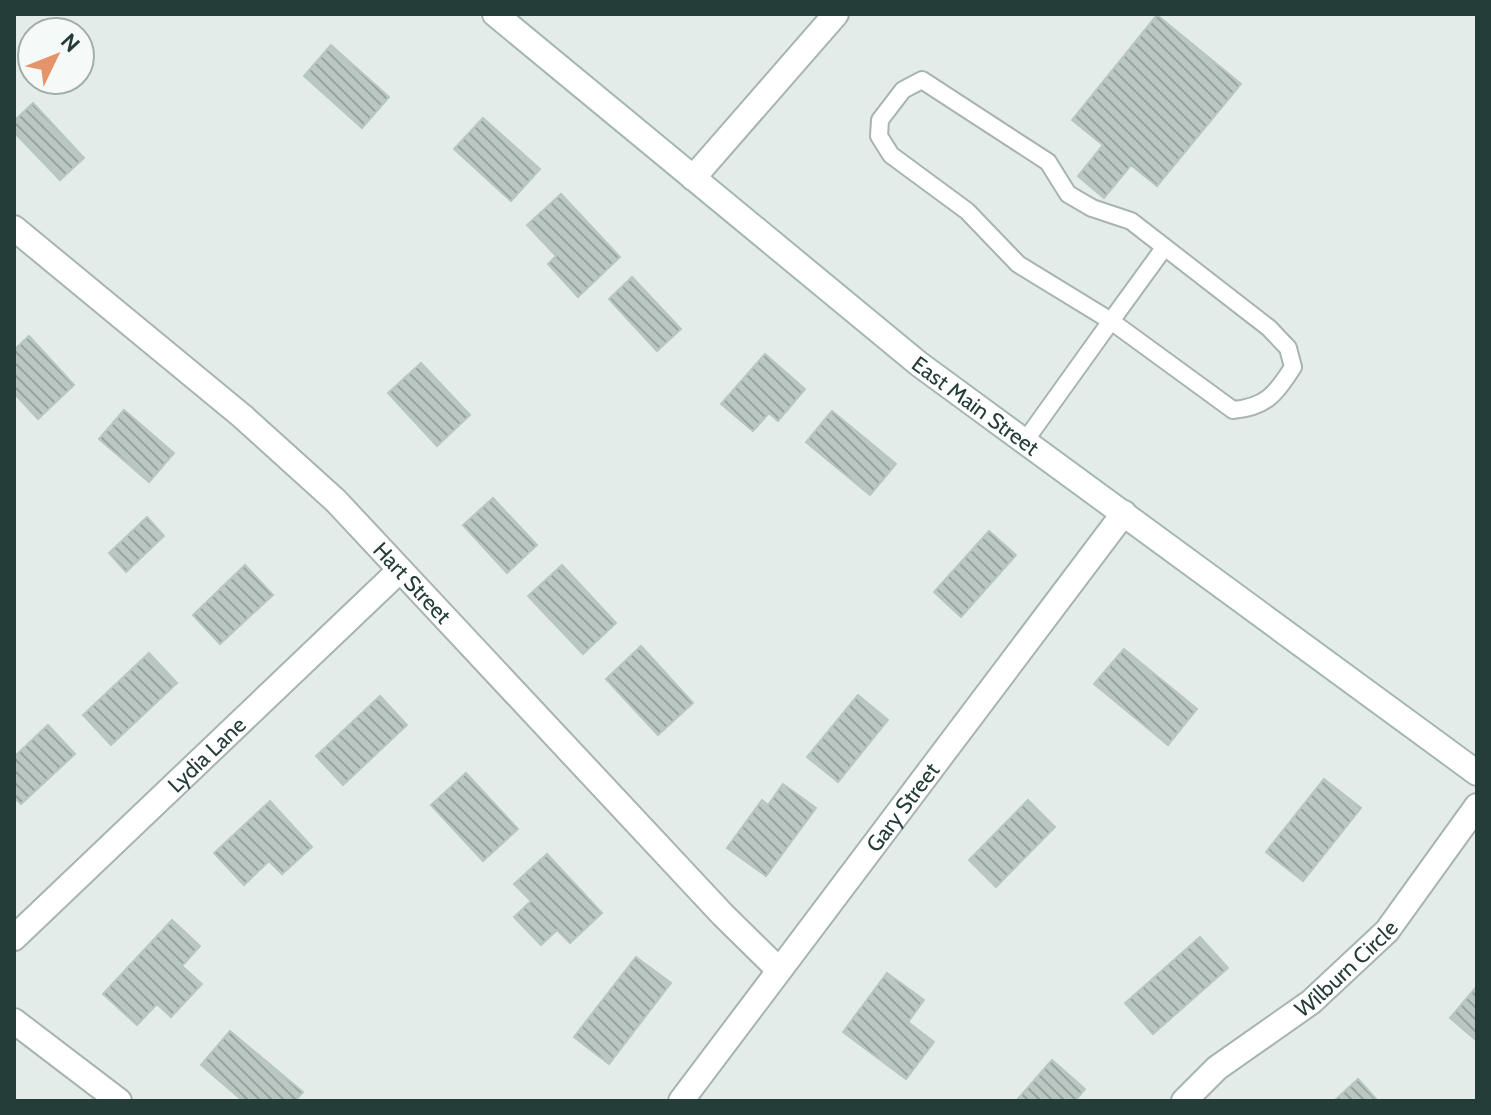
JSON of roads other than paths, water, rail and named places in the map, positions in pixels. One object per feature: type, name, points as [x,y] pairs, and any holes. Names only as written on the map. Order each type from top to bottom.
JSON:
[{"type":"street","name":"East Main Street","points":[[495,14],[919,364],[1477,773]]},
{"type":"street","points":[[693,178],[836,14]]},
{"type":"street","name":"Hart Street","points":[[17,235],[242,416],[336,501],[723,915],[779,970]]},
{"type":"street","name":"Gary Street","points":[[681,1101],[1124,513]]},
{"type":"street","name":"Lydia Lane","points":[[14,938],[400,570]]},
{"type":"street","name":"Wilburn Circle","points":[[1184,1101],[1217,1068],[1311,1002],[1387,931],[1477,806]]},
{"type":"street","points":[[14,1021],[119,1101]]},
{"type":"lane","points":[[922,80],[1048,162],[1068,194],[1092,208],[1131,221],[1269,328],[1288,348],[1293,367],[1277,391],[1253,408],[1233,410],[1111,321],[1018,264],[967,211],[891,155],[879,136],[880,120],[903,90],[922,80]]},
{"type":"lane","points":[[1025,441],[1164,248]]}]
